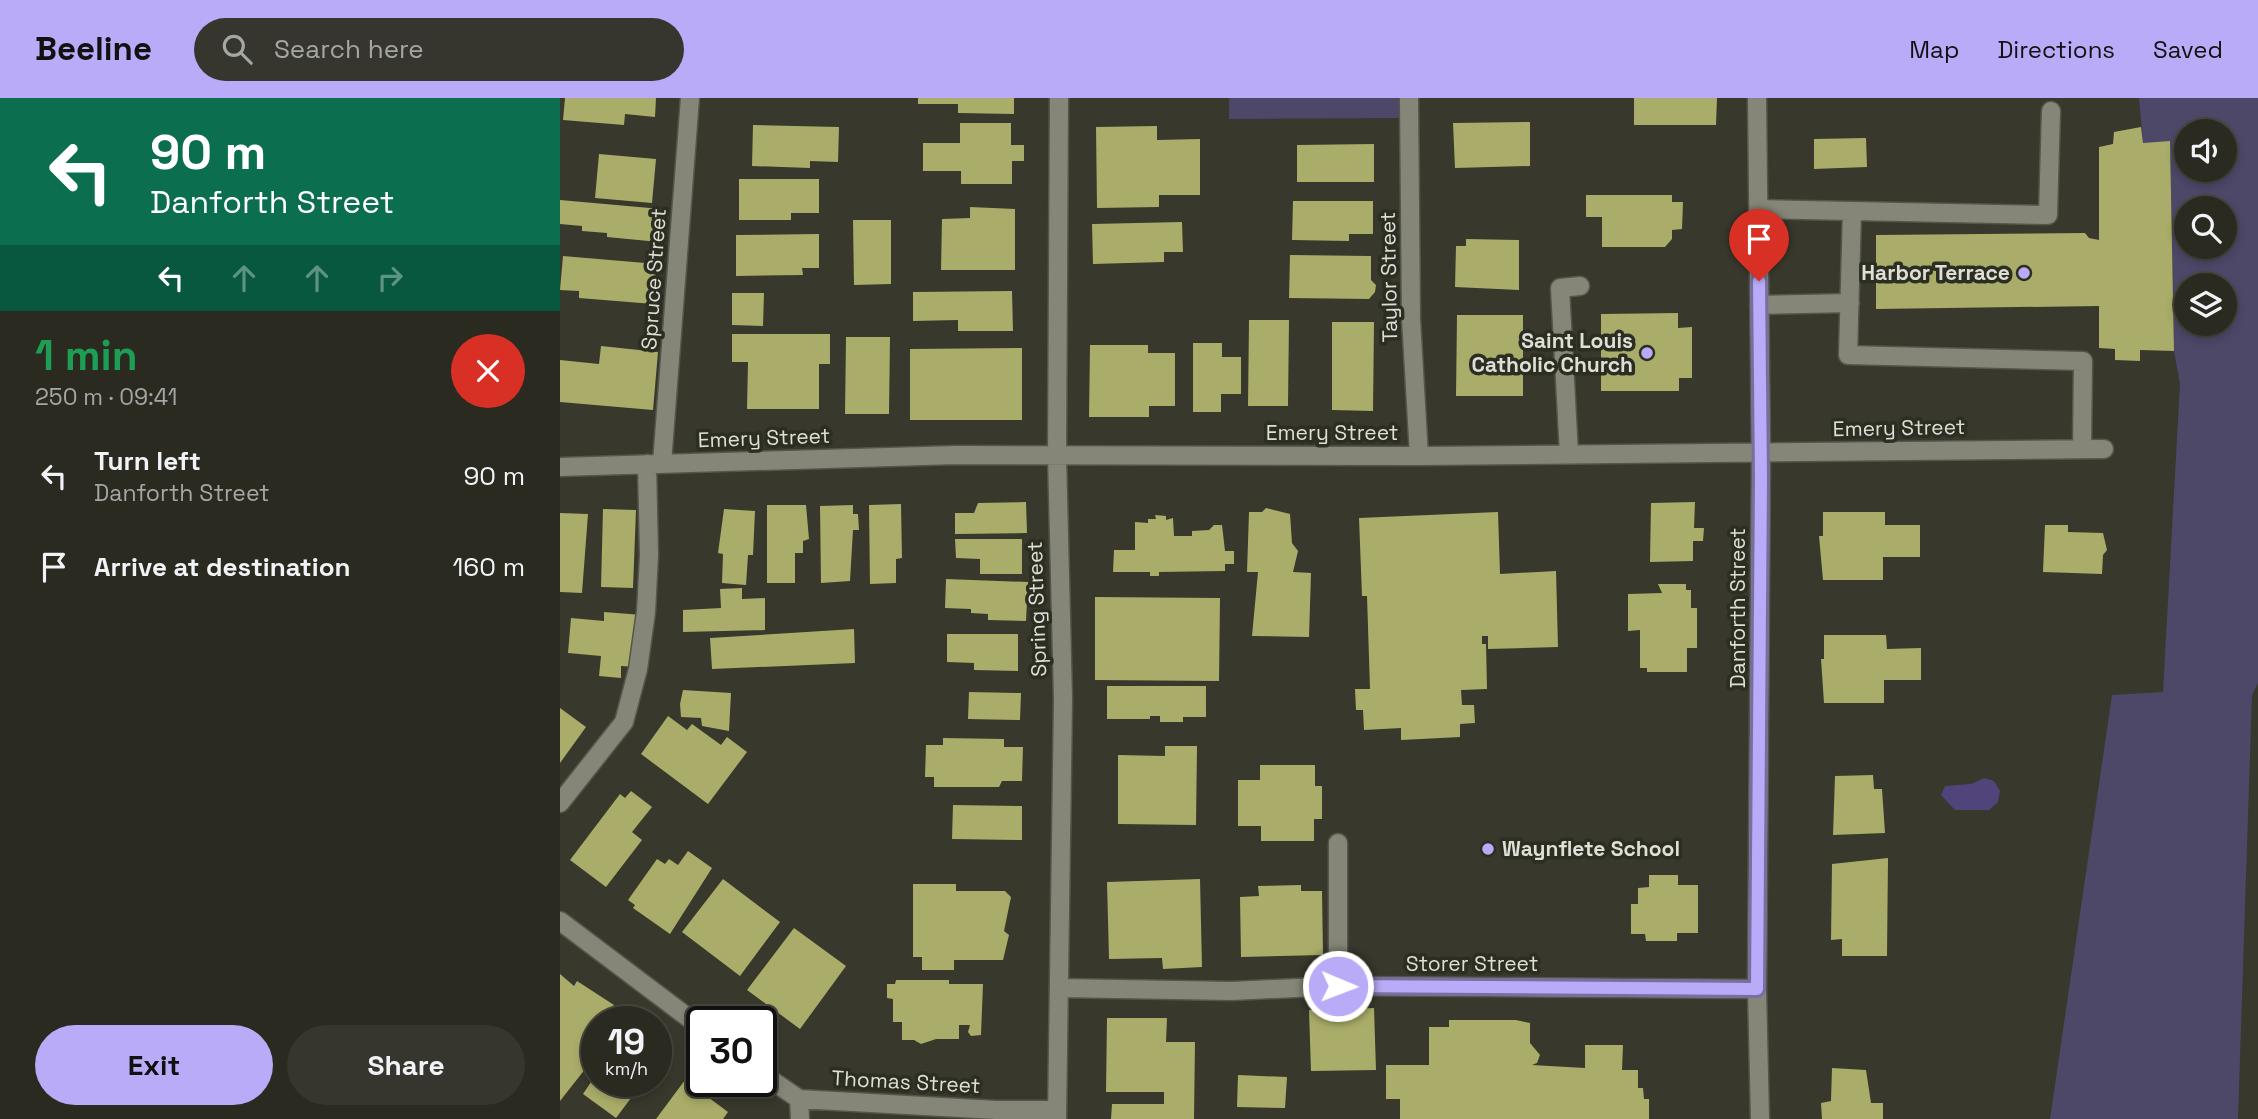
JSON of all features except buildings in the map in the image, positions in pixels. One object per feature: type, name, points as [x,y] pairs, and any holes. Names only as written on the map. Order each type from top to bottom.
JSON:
[{"type":"street","name":"Spruce Street","points":[[560,803],[624,722],[638,669],[690,98]]},
{"type":"street","name":"Spring Street","points":[[1057,1115],[1063,699],[1057,456],[1059,98]]},
{"type":"street","name":"Taylor Street","points":[[1409,98],[1411,319],[1419,456]]},
{"type":"street","name":"Danforth Street","points":[[1757,98],[1761,452],[1757,989],[1760,1119]]},
{"type":"street","points":[[1758,209],[2048,215],[2052,111]]},
{"type":"street","points":[[1852,211],[1848,355],[2083,361],[2082,449]]},
{"type":"street","points":[[1569,454],[1560,288],[1580,286]]},
{"type":"street","points":[[1759,305],[1850,303]]},
{"type":"street","name":"Emery Street","points":[[560,467],[1057,456],[1419,456],[2104,449]]},
{"type":"street","points":[[1338,843],[1338,986]]},
{"type":"street","points":[[560,921],[686,1016]]},
{"type":"street","name":"Storer Street","points":[[1060,988],[1232,991],[1338,986],[1757,989]]},
{"type":"street","points":[[777,1084],[799,1099],[800,1119]]},
{"type":"street","name":"Thomas Street","points":[[799,1099],[1057,1115]]},
{"type":"shaded area","points":[[1229,98],[1409,98],[1409,118],[1229,119]]},
{"type":"shaded area","points":[[2139,98],[2258,98],[2258,683],[2252,695],[2238,1119],[2050,1119],[2112,695],[2163,692],[2180,384],[2174,351],[2170,142],[2143,143]]},
{"type":"shaded area","points":[[1984,778],[1994,781],[2000,791],[1998,802],[1989,810],[1955,810],[1941,795],[1945,786],[1971,784]]},
{"type":"place","name":"Harbor Terrace","points":[[2024,273]]},
{"type":"place","name":"Saint Louis Catholic Church","points":[[1647,353]]},
{"type":"place","name":"Waynflete School","points":[[1488,849]]},
{"type":"route","points":[[1338,986],[1757,989],[1761,479],[1759,281]]}]
